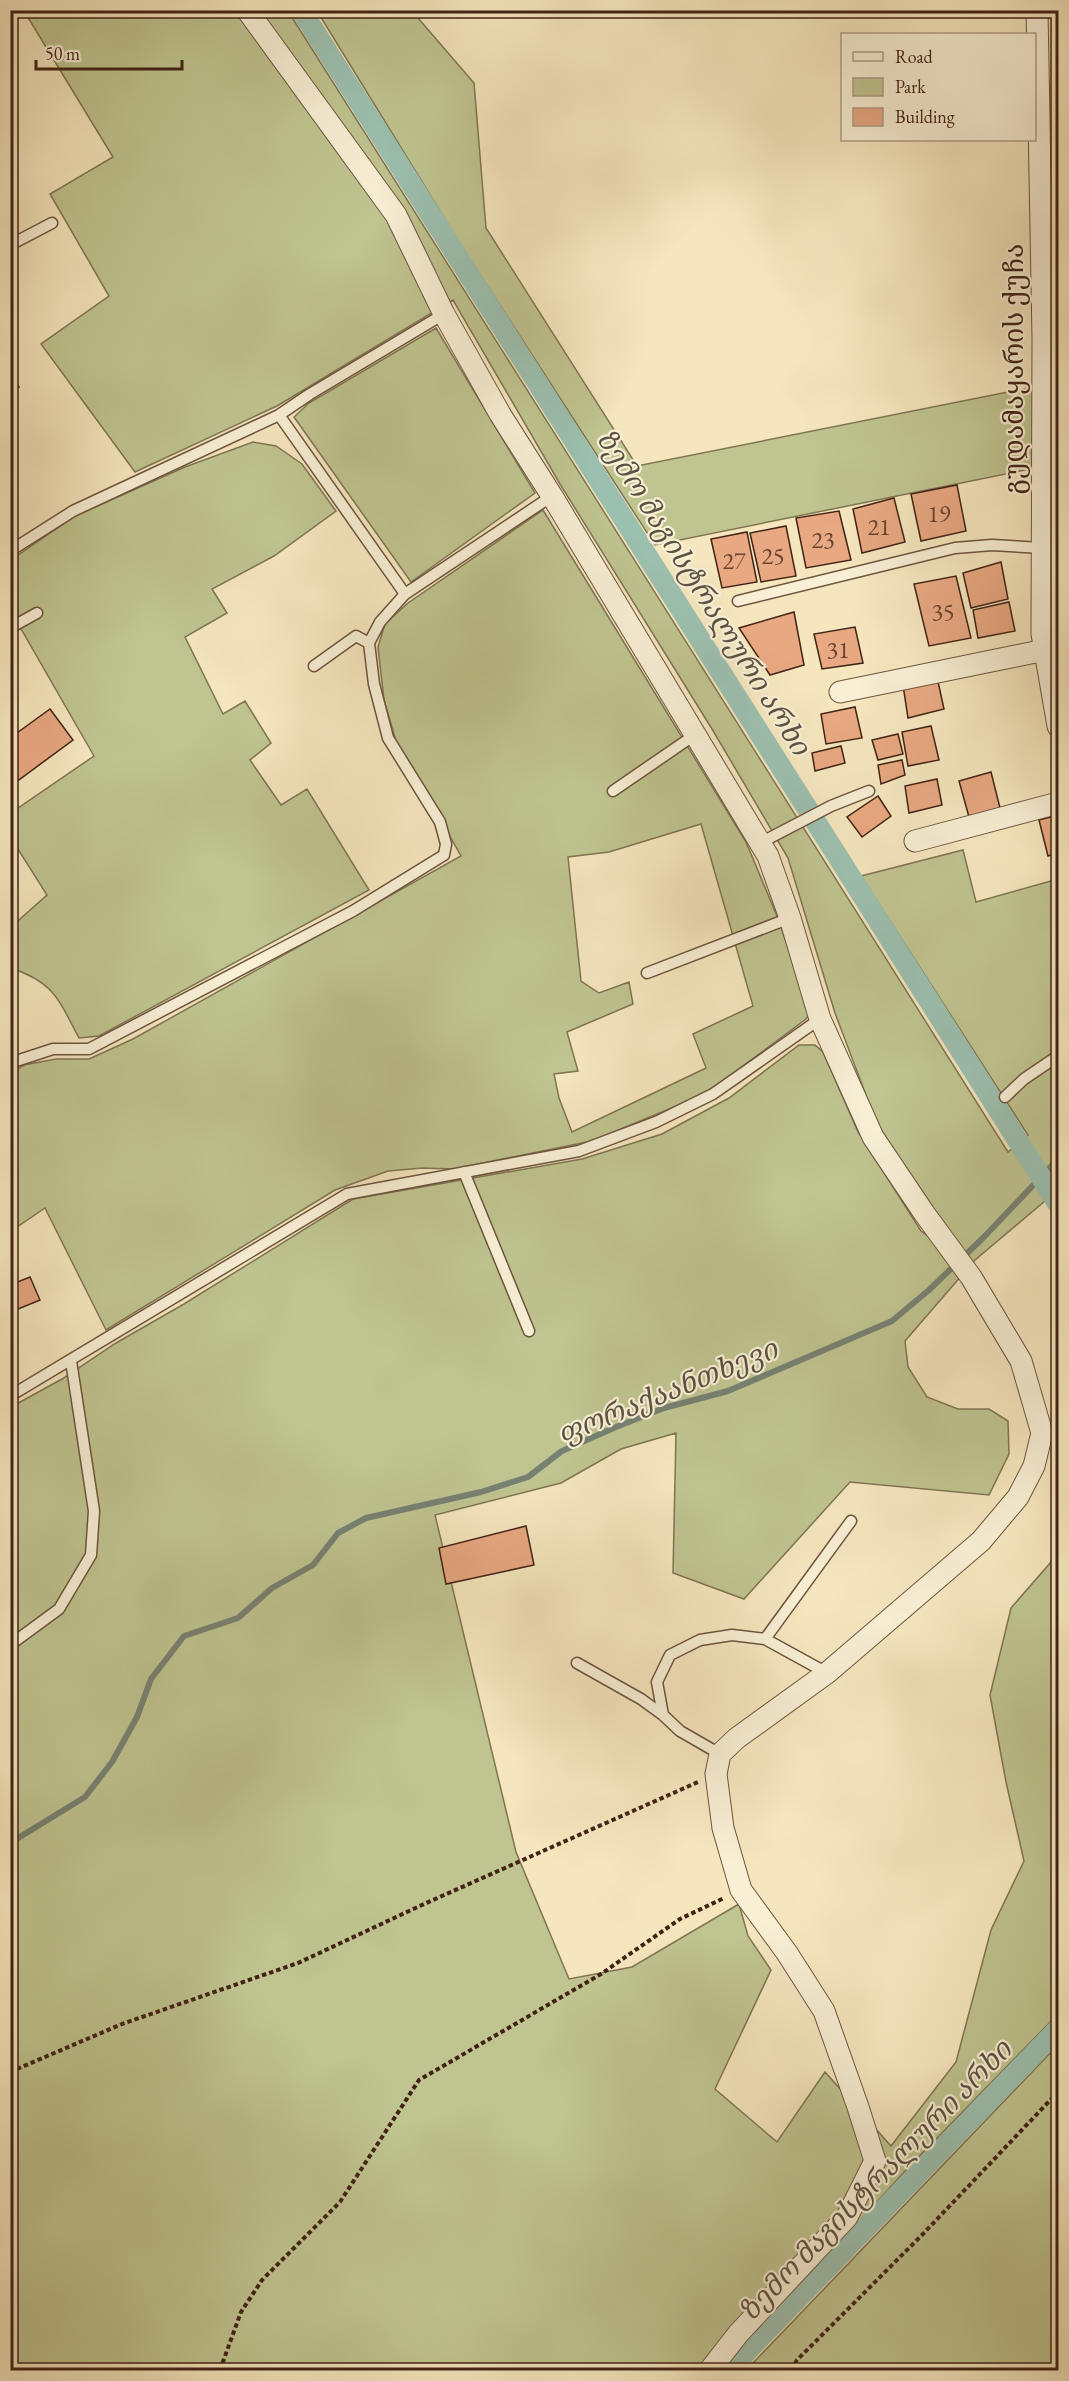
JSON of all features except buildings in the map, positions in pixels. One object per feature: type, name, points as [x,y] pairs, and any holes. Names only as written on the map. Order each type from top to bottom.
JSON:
[{"type":"street","points":[[247,10],[396,215],[444,314],[500,414],[696,734],[767,839],[768,856],[790,918],[820,1019],[873,1137],[924,1213],[971,1277],[1021,1361],[1042,1433],[1034,1466],[1018,1497],[981,1541],[827,1672],[737,1738],[718,1764],[723,1828],[741,1890],[787,1953],[824,2011],[875,2161],[847,2217],[738,2334],[710,2370]]},
{"type":"street","name":"გუდამაყარის ქუჩა","points":[[1037,10],[1051,338],[1051,452],[1042,548],[1042,634],[1052,650],[1059,726]]},
{"type":"street","points":[[840,693],[1052,650]]},
{"type":"street","points":[[915,841],[1059,803]]},
{"type":"lane","points":[[10,245],[52,223]]},
{"type":"lane","points":[[10,551],[73,511],[279,416],[310,394],[444,314]]},
{"type":"lane","points":[[279,416],[405,594]]},
{"type":"lane","points":[[10,1063],[53,1049],[89,1049],[353,911],[444,855],[446,844],[440,822],[388,738],[374,684],[369,643],[380,622],[405,594],[552,496]]},
{"type":"lane","points":[[738,601],[955,548],[992,545],[1042,548]]},
{"type":"lane","points":[[10,628],[37,613]]},
{"type":"lane","points":[[314,666],[357,636],[369,643]]},
{"type":"lane","points":[[613,790],[696,734]]},
{"type":"lane","points":[[767,839],[831,806],[868,791]]},
{"type":"lane","points":[[647,973],[790,918]]},
{"type":"lane","points":[[10,1396],[347,1194],[579,1151],[656,1122],[713,1094],[820,1019]]},
{"type":"lane","points":[[1005,1097],[1024,1079],[1059,1056]]},
{"type":"lane","points":[[464,1172],[529,1331]]},
{"type":"lane","points":[[10,1645],[59,1609],[91,1555],[94,1511],[71,1361]]},
{"type":"lane","points":[[765,1639],[851,1521]]},
{"type":"lane","points":[[663,1715],[657,1682],[670,1655],[700,1640],[732,1635],[765,1639],[827,1672]]},
{"type":"lane","points":[[577,1663],[663,1715],[718,1764]]},
{"type":"path","points":[[10,2072],[122,2024],[298,1963],[718,1764]]},
{"type":"path","points":[[220,2370],[242,2312],[262,2280],[340,2202],[419,2080],[601,1974],[680,1919],[741,1890]]},
{"type":"path","points":[[791,2370],[797,2360],[922,2235],[1059,2092]]},
{"type":"green space","points":[[24,11],[288,11],[1008,1152],[1028,1135],[861,876],[963,850],[976,902],[1058,879],[1058,1190],[975,1260],[905,1341],[908,1367],[927,1397],[958,1409],[989,1409],[1008,1421],[1009,1454],[989,1495],[850,1482],[744,1599],[673,1573],[676,1433],[621,1449],[561,1483],[435,1515],[516,1852],[569,1979],[632,1967],[739,1904],[748,1936],[771,1970],[715,2089],[777,2142],[825,2072],[891,2146],[956,2062],[991,1930],[1024,1861],[990,1695],[1011,1608],[1058,1554],[1058,2014],[908,2168],[723,2370],[11,2370],[11,1407],[62,1379],[116,1343],[184,1304],[353,1199],[582,1159],[662,1134],[729,1098],[799,1045],[815,1045],[823,1052],[858,1132],[921,1231],[942,1246],[907,1173],[878,1127],[835,1013],[788,858],[712,729],[560,484],[453,300],[277,406],[135,472],[41,344],[109,296],[50,194],[113,157]]},
{"type":"green space","points":[[317,11],[412,11],[474,83],[486,228],[637,466],[1033,387],[1035,468],[655,545],[459,242]]},
{"type":"green space","points":[[436,328],[535,493],[411,582],[294,417],[309,403]]},
{"type":"green space","points":[[253,442],[276,446],[302,464],[336,511],[274,556],[212,589],[227,613],[185,637],[223,714],[245,701],[271,743],[250,760],[281,805],[307,789],[369,890],[99,1036],[79,1038],[54,994],[37,980],[11,968],[11,927],[47,895],[11,838],[11,813],[94,756],[13,615],[11,616],[11,560],[75,516],[185,467]]},
{"type":"green space","points":[[543,510],[746,842],[777,916],[811,1012],[806,1019],[715,1087],[686,1102],[592,1141],[454,1169],[422,1168],[388,1171],[335,1190],[106,1330],[45,1208],[11,1231],[11,1074],[24,1065],[56,1059],[89,1059],[133,1039],[461,856],[396,741],[384,700],[378,647],[385,624],[408,603]],"holes":[[[701,824],[753,1006],[693,1034],[706,1068],[572,1132],[559,1098],[554,1074],[578,1071],[567,1032],[633,1004],[629,982],[599,993],[581,981],[568,857],[609,852]]]},
{"type":"green space","points":[[1058,2045],[1058,2370],[748,2370],[753,2363]]},
{"type":"waterway","name":"ზემო მაგისტრალური არხი","points":[[301,10],[1058,1204]]},
{"type":"waterway","name":"ფორაქაანთხევი","points":[[10,1843],[85,1797],[112,1762],[137,1717],[151,1679],[184,1636],[238,1618],[272,1588],[313,1565],[338,1533],[366,1518],[481,1492],[528,1477],[562,1451],[616,1427],[664,1408],[728,1391],[892,1321],[929,1290],[984,1237],[1058,1159]]},
{"type":"waterway","name":"ზემო მაგისტრალური არხი","points":[[732,2370],[746,2352],[1058,2029]]}]
